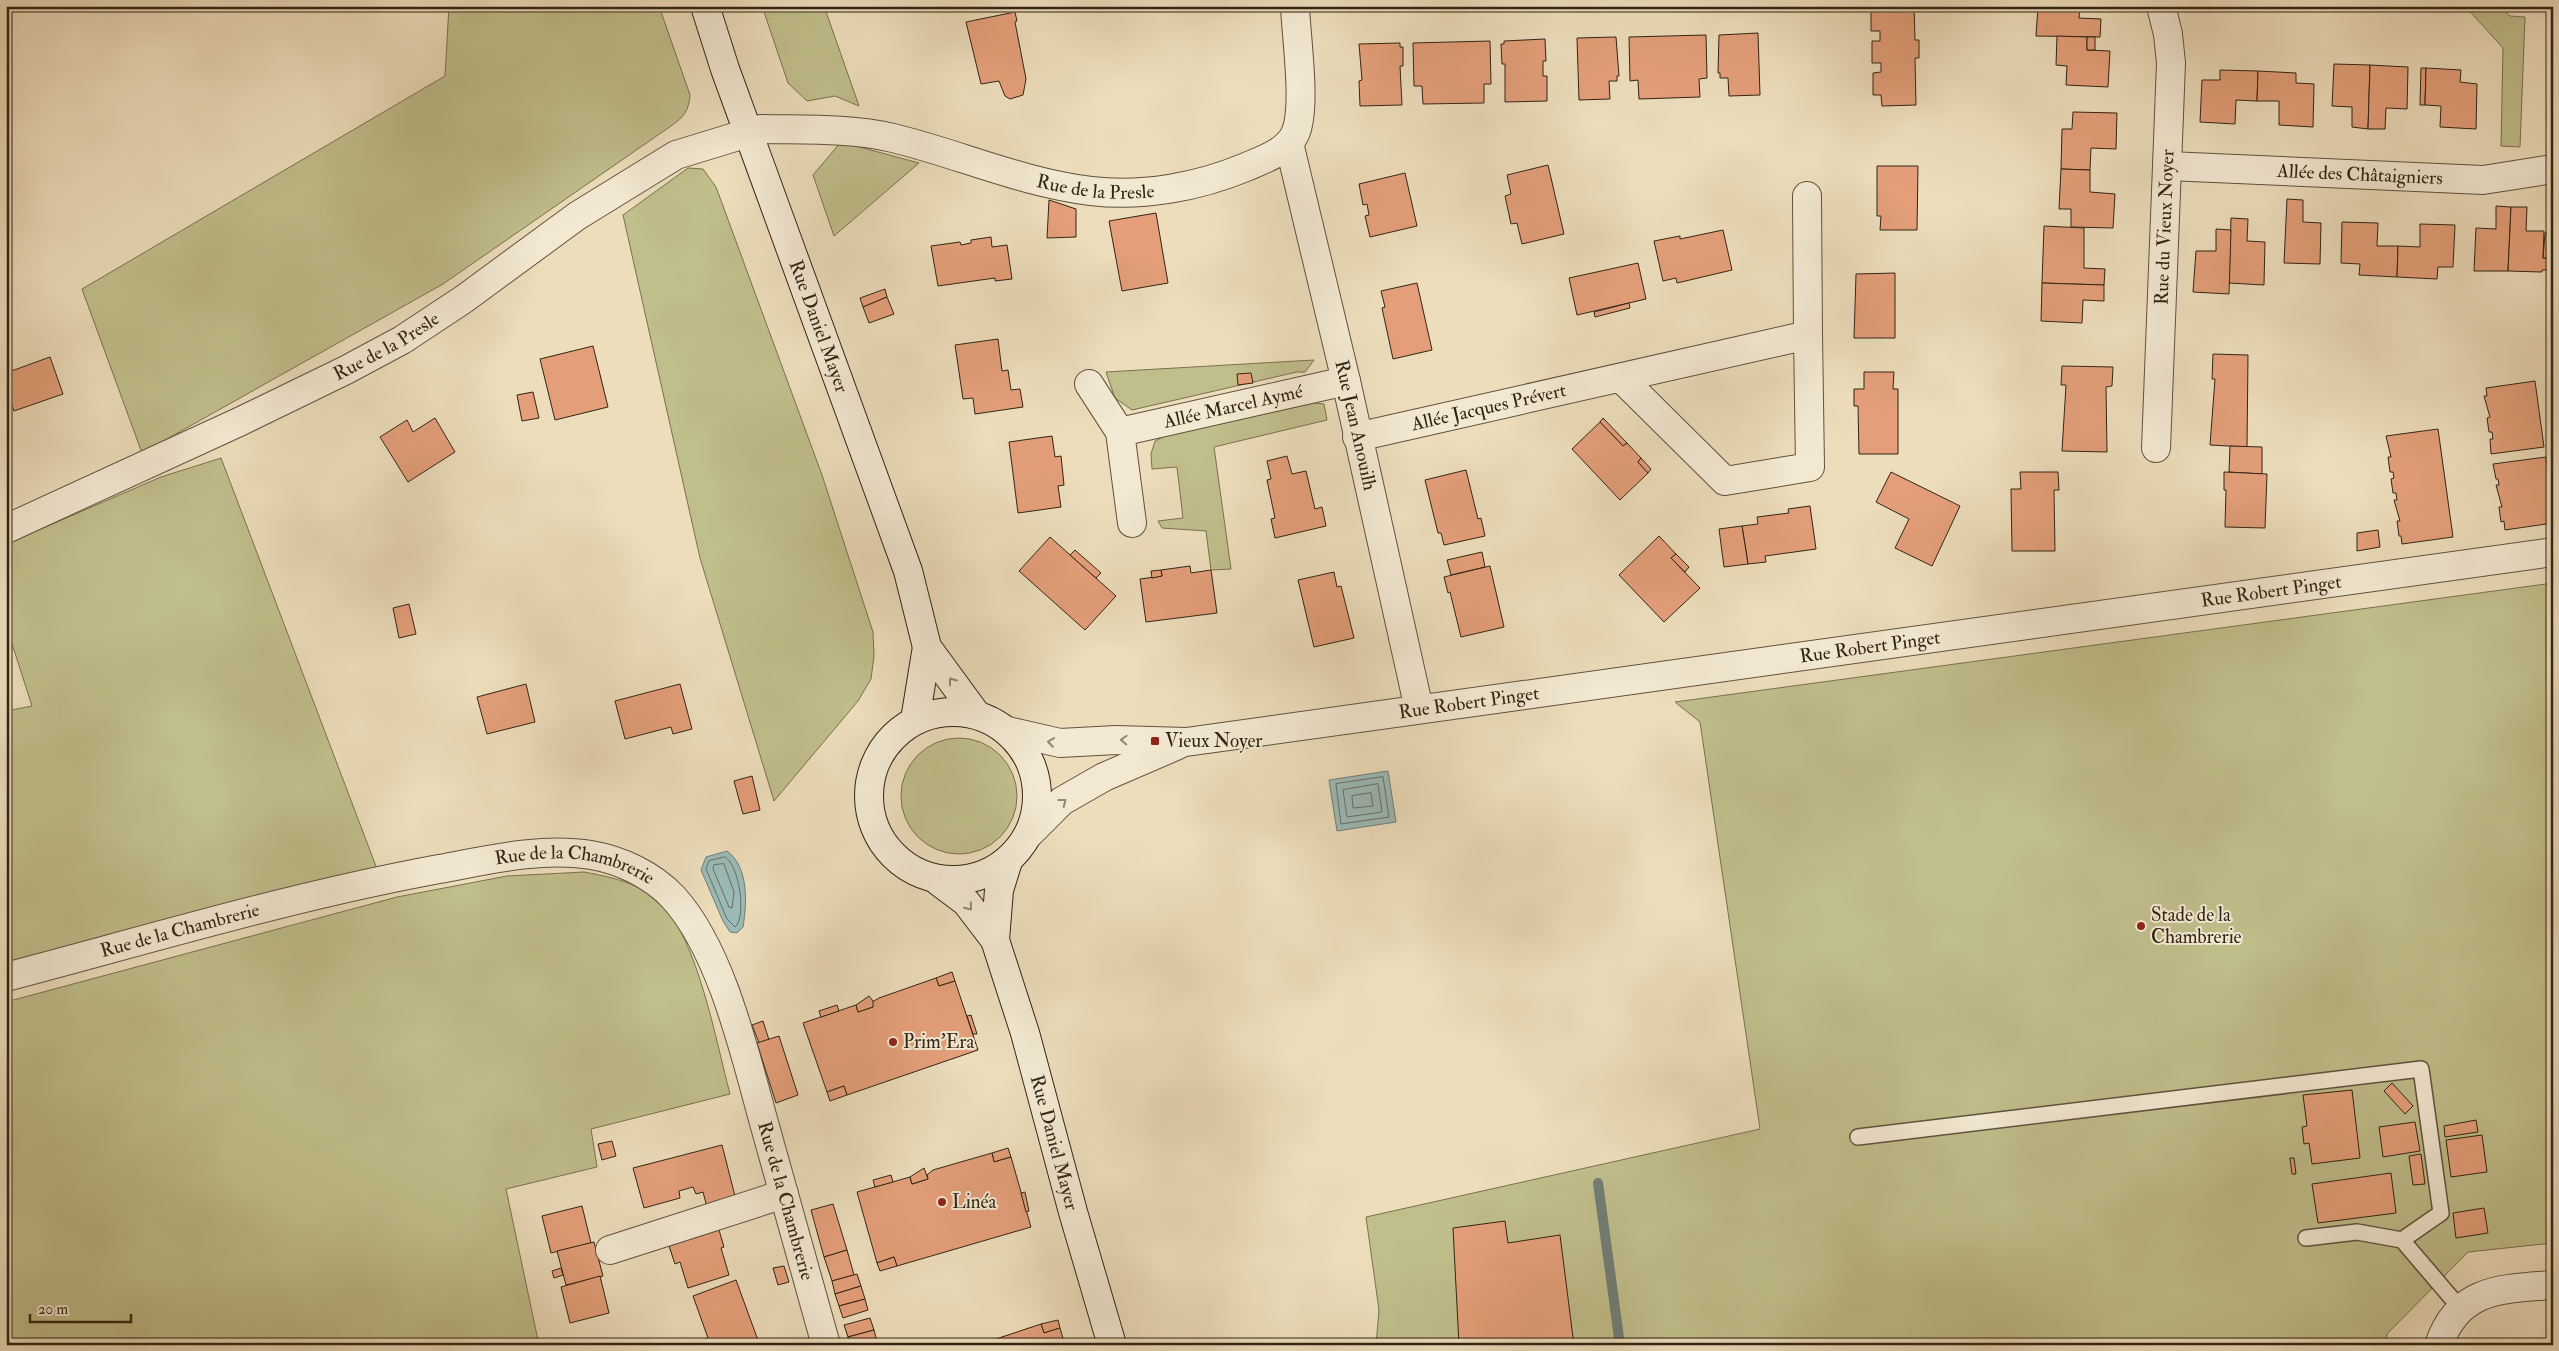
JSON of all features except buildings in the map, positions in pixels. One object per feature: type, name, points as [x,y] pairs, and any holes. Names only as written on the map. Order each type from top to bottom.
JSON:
[{"type":"street","name":"Rue Daniel Mayer","points":[[705,6],[755,131],[818,326],[908,571],[928,647],[976,714]]},
{"type":"street","points":[[714,6],[739,64],[755,131]]},
{"type":"street","points":[[1289,143],[1299,122],[1300,107],[1295,6]]},
{"type":"street","name":"Rue du Vieux Noyer","points":[[2156,448],[2171,63],[2162,6]]},
{"type":"street","name":"Rue de la Presle","points":[[6,529],[230,426],[346,370],[425,325],[464,299],[577,216],[676,155],[755,131],[853,132],[892,138],[1058,185],[1091,191],[1122,192],[1182,187],[1209,181],[1268,158],[1289,143]]},
{"type":"street","name":"Rue Jean Anouilh","points":[[1289,143],[1346,381],[1419,709]]},
{"type":"street","name":"Allée des Châtaigniers","points":[[2168,166],[2483,180],[2553,169]]},
{"type":"street","points":[[1622,378],[1725,481],[1810,467],[1807,196]]},
{"type":"street","name":"Allée Jacques Prévert","points":[[1357,437],[1808,335]]},
{"type":"street","name":"Allée Marcel Aymé","points":[[1120,432],[1346,381]]},
{"type":"street","points":[[1089,384],[1120,432],[1132,523]]},
{"type":"street","name":"Rue Robert Pinget","points":[[1008,731],[1060,743],[1116,740],[1186,742],[2553,552]]},
{"type":"street","name":"Rue Daniel Mayer","points":[[915,720],[928,647]]},
{"type":"street","points":[[959,711],[976,714],[993,721],[1008,731],[1030,761],[1036,779],[1038,798],[1035,817],[1028,835],[1008,861],[994,870],[968,881],[938,881],[909,869],[891,854],[877,834],[869,812],[869,784],[876,758],[893,736],[915,720],[941,712],[959,711]]},
{"type":"street","name":"Rue Robert Pinget","points":[[1028,835],[1062,801],[1104,777],[1186,742]]},
{"type":"street","name":"Rue de la Chambrerie","points":[[6,977],[377,880],[521,856],[556,853],[591,855],[618,862],[645,874],[673,897],[692,924],[711,958],[732,1014],[826,1345]]},
{"type":"street","name":"Rue Daniel Mayer","points":[[995,940],[999,890],[1008,861]]},
{"type":"street","name":"Rue Daniel Mayer","points":[[938,881],[966,902],[995,940],[1025,1033],[1073,1212],[1112,1345]]},
{"type":"street","points":[[610,1250],[784,1194]]},
{"type":"street","points":[[2438,1345],[2444,1330],[2460,1308],[2486,1293],[2553,1284]]},
{"type":"lane","points":[[1858,1137],[2421,1069],[2441,1213],[2402,1240]]},
{"type":"lane","points":[[2306,1238],[2357,1232],[2402,1240],[2460,1308]]},
{"type":"shaded area","points":[[449,6],[659,6],[690,95],[687,109],[671,126],[443,284],[142,453],[82,289],[445,76]]},
{"type":"shaded area","points":[[762,6],[824,6],[859,106],[835,96],[807,101],[788,83]]},
{"type":"shaded area","points":[[2465,6],[2500,6],[2510,16],[2525,17],[2520,147],[2501,146],[2503,48]]},
{"type":"shaded area","points":[[841,142],[919,163],[834,236],[813,175]]},
{"type":"shaded area","points":[[688,168],[703,169],[716,187],[822,475],[873,632],[874,656],[871,679],[858,701],[774,801],[700,558],[623,215]]},
{"type":"shaded area","points":[[1314,360],[1305,372],[1297,372],[1132,410],[1115,398],[1106,372]]},
{"type":"shaded area","points":[[1314,403],[1324,404],[1327,420],[1214,447],[1231,569],[1211,570],[1206,531],[1162,528],[1158,521],[1183,518],[1177,467],[1152,469],[1151,454],[1155,441],[1165,436]]},
{"type":"shaded area","points":[[221,458],[377,869],[6,965],[6,711],[32,706],[6,625],[6,544],[161,477]]},
{"type":"shaded area","name":"Stade de la Chambrerie","points":[[2553,583],[2553,1243],[2468,1252],[2387,1334],[2386,1345],[1376,1345],[1379,1310],[1366,1217],[1760,1129],[1700,722],[1675,702]]},
{"type":"shaded area","points":[[959,738],[981,743],[1000,755],[1012,774],[1017,796],[1012,818],[1000,837],[981,849],[959,854],[937,849],[918,837],[906,818],[901,796],[906,774],[918,755],[937,743]]},
{"type":"shaded area","points":[[584,872],[634,885],[652,895],[673,919],[685,940],[704,992],[730,1094],[591,1129],[597,1167],[506,1189],[539,1345],[6,1345],[6,1002],[397,897],[507,876]]},
{"type":"water","points":[[1388,771],[1396,822],[1337,831],[1329,780]]},
{"type":"water","points":[[727,851],[739,866],[745,886],[743,927],[737,933],[730,932],[723,921],[701,870],[706,857]]},
{"type":"waterway","points":[[1598,1183],[1620,1345]]},
{"type":"place","name":"Vieux Noyer","points":[[1155,741]]},
{"type":"place","name":"Stade de la Chambrerie","points":[[2141,926]]},
{"type":"place","name":"Prim'Era","points":[[893,1042]]},
{"type":"place","name":"Linéa","points":[[942,1202]]}]
